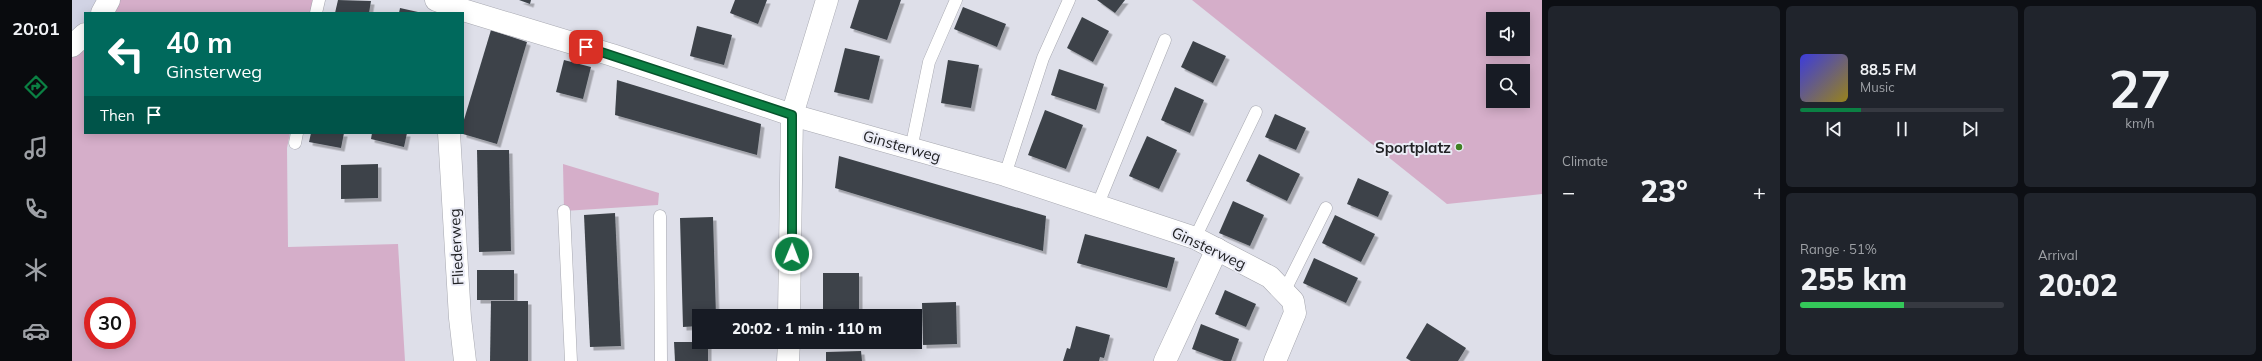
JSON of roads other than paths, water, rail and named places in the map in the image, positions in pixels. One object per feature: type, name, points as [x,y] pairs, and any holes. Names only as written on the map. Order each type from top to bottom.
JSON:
[{"type":"street","points":[[103,12],[109,0]]},
{"type":"street","name":"Ginsterweg","points":[[436,0],[612,55],[792,115],[1005,175],[1098,204],[1195,238],[1270,277],[1292,301],[1295,313],[1275,361]]},
{"type":"street","points":[[790,309],[792,115],[827,0]]},
{"type":"street","points":[[72,46],[84,35]]},
{"type":"street","name":"Fliederweg","points":[[449,134],[460,318],[465,361]]},
{"type":"street","points":[[1165,361],[1217,249]]},
{"type":"street","points":[[788,361],[789,349]]},
{"type":"lane","points":[[316,12],[318,0]]},
{"type":"lane","points":[[911,149],[928,62],[956,0]]},
{"type":"lane","points":[[1005,175],[1043,58],[1069,0]]},
{"type":"lane","points":[[1098,204],[1165,40]]},
{"type":"lane","points":[[1195,238],[1256,112]]},
{"type":"lane","points":[[1284,292],[1326,208]]},
{"type":"lane","points":[[564,211],[571,361]]},
{"type":"lane","points":[[660,216],[661,361]]},
{"type":"place","name":"Sportplatz","points":[[1459,147]]}]
